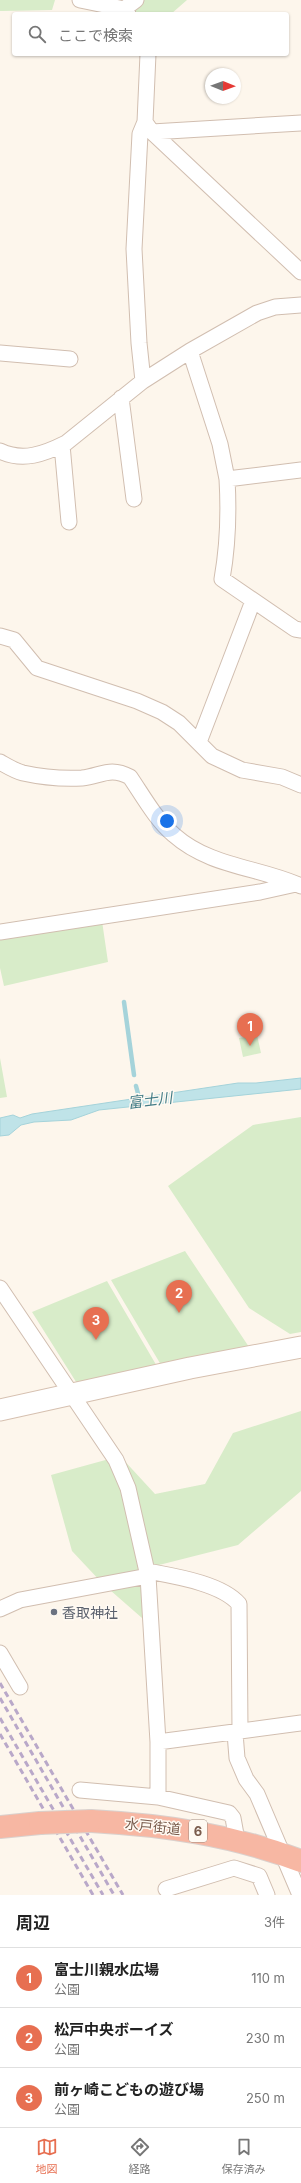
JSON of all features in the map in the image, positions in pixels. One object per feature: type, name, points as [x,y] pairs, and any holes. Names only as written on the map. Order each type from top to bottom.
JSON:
[{"type":"highway","name":"水戸街道","points":[[0,1827],[40,1823],[91,1821],[148,1824],[186,1829],[237,1840],[292,1857]]},
{"type":"street","points":[[80,0],[126,11],[136,0]]},
{"type":"street","points":[[148,56],[148,127],[301,272]]},
{"type":"street","points":[[143,381],[139,344],[134,249],[140,134],[148,127],[301,123]]},
{"type":"street","points":[[0,451],[8,455],[32,457],[62,444],[143,381],[190,351],[257,313],[275,307],[301,305]]},
{"type":"street","points":[[190,351],[220,444],[227,479],[228,532],[222,579],[295,629],[301,630]]},
{"type":"street","points":[[0,353],[70,359]]},
{"type":"street","points":[[121,398],[134,499]]},
{"type":"street","points":[[62,444],[69,522]]},
{"type":"street","points":[[227,479],[301,470]]},
{"type":"street","points":[[200,742],[253,600]]},
{"type":"street","points":[[0,636],[14,640],[37,668],[137,701],[180,723],[212,756],[242,770],[282,777],[301,785]]},
{"type":"street","points":[[0,762],[21,773],[52,777],[83,778],[107,772],[120,772],[130,777],[174,835],[191,848],[209,857],[299,885]]},
{"type":"street","points":[[0,932],[299,885]]},
{"type":"street","points":[[0,1288],[116,1460],[128,1488],[148,1573],[158,1742],[158,1797]]},
{"type":"street","points":[[0,1410],[190,1368],[301,1347]]},
{"type":"street","points":[[0,1609],[20,1600],[35,1596],[148,1573],[198,1583],[233,1596],[239,1604],[237,1758],[246,1779],[257,1794],[292,1857],[300,1895]]},
{"type":"street","points":[[0,1653],[20,1687]]},
{"type":"street","points":[[158,1742],[301,1723]]},
{"type":"street","points":[[80,1790],[158,1797],[229,1813],[234,1818],[237,1840]]},
{"type":"street","points":[[166,1889],[234,1868],[258,1876],[267,1895]]},
{"type":"green space","points":[[0,0],[55,0],[52,10],[0,11]]},
{"type":"green space","points":[[102,0],[187,0],[173,12],[105,12]]},
{"type":"green space","points":[[102,921],[108,962],[4,986],[0,968],[0,940]]},
{"type":"green space","points":[[257,1035],[261,1053],[243,1057],[239,1038]]},
{"type":"green space","points":[[0,1058],[7,1097],[0,1098]]},
{"type":"green space","points":[[301,1117],[301,1332],[290,1334],[249,1308],[168,1186],[253,1125]]},
{"type":"green space","points":[[185,1251],[249,1347],[161,1365],[111,1280]]},
{"type":"green space","points":[[107,1281],[158,1368],[78,1385],[32,1312]]},
{"type":"green space","points":[[301,1411],[301,1491],[238,1545],[159,1565],[150,1625],[102,1583],[72,1551],[51,1475],[120,1456],[155,1494],[205,1484],[233,1433]]},
{"type":"water","name":"富士川","points":[[301,1078],[301,1089],[99,1110],[71,1120],[34,1122],[21,1125],[9,1135],[0,1136],[0,1118],[13,1115],[20,1118],[32,1114],[238,1083],[256,1083]]},
{"type":"waterway","points":[[124,1002],[134,1075]]},
{"type":"waterway","name":"富士川","points":[[136,1086],[140,1101]]},
{"type":"railway","points":[[0,1683],[123,1895]]},
{"type":"railway","points":[[0,1698],[114,1895]]},
{"type":"railway","points":[[0,1718],[103,1895]]},
{"type":"railway","points":[[0,1734],[93,1895]]},
{"type":"place","name":"富士川親水広場","points":[[250,1046]]},
{"type":"place","name":"松戸中央ボーイズ","points":[[179,1313]]},
{"type":"place","name":"前ヶ崎こどもの遊び場","points":[[96,1340]]},
{"type":"place","name":"香取神社","points":[[54,1612]]}]
